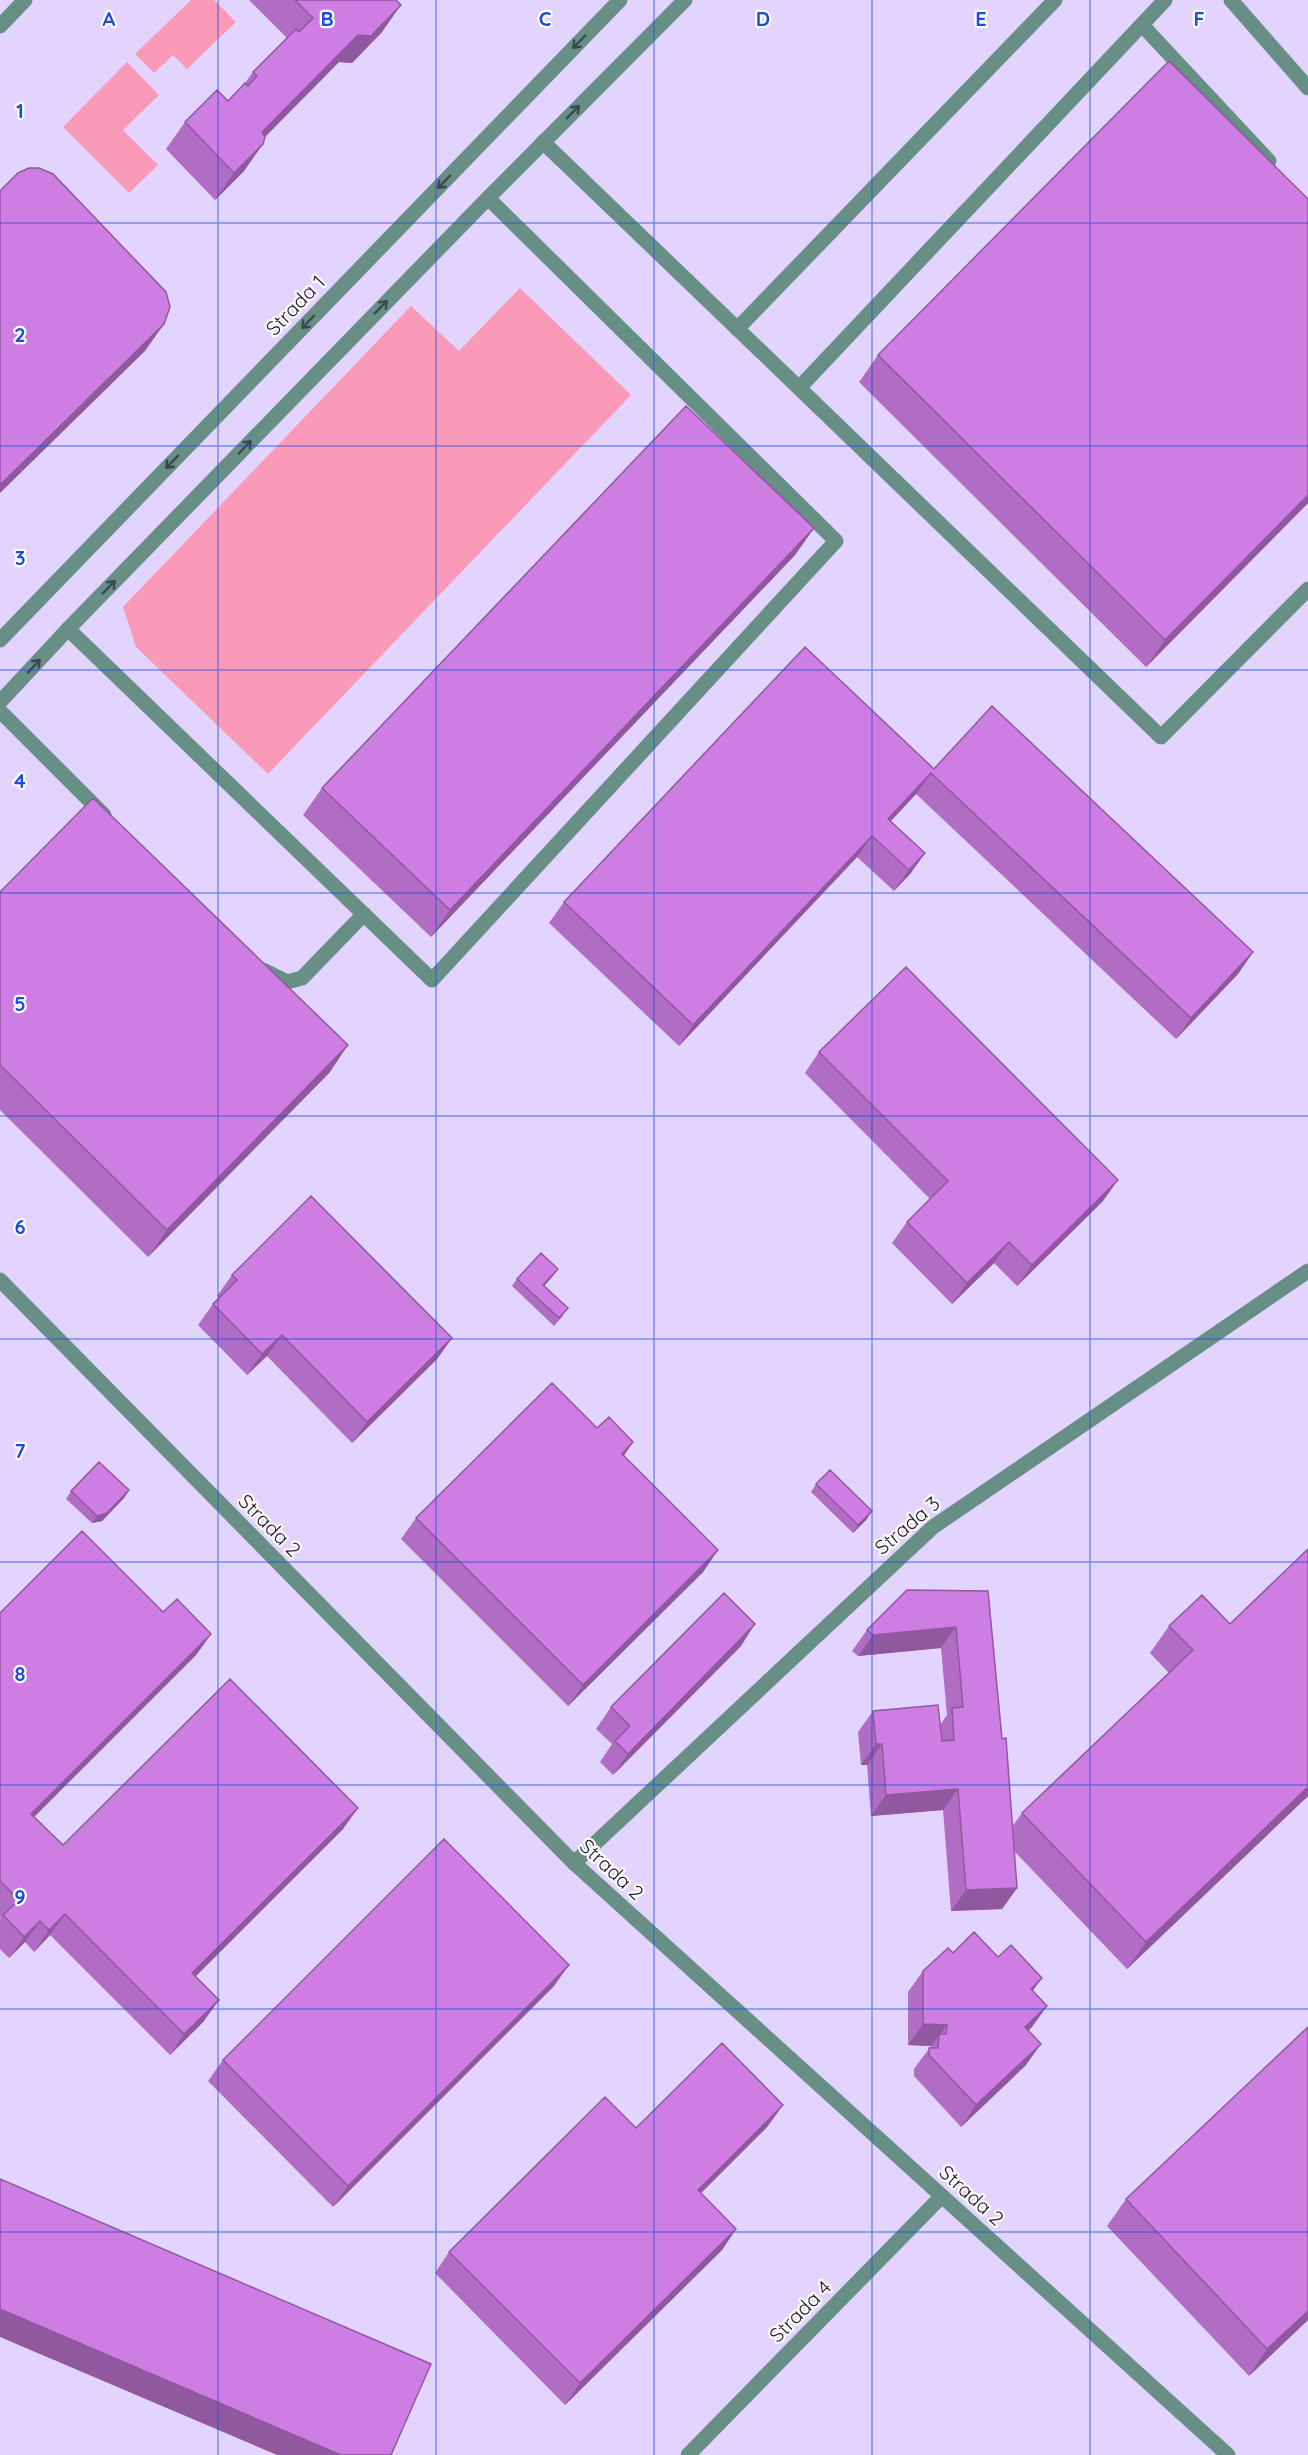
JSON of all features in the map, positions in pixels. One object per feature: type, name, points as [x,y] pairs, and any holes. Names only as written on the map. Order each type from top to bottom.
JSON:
[{"type":"street","points":[[0,26],[26,0]]},
{"type":"street","name":"Strada 1","points":[[0,640],[620,0]]},
{"type":"street","points":[[0,702],[68,629],[488,198],[685,0]]},
{"type":"street","points":[[737,328],[1055,0]]},
{"type":"street","points":[[799,388],[1165,0]]},
{"type":"street","points":[[1231,0],[1308,88]]},
{"type":"street","points":[[1142,24],[1276,169]]},
{"type":"street","points":[[543,142],[1161,737],[1308,589]]},
{"type":"street","points":[[68,629],[432,980],[836,541],[488,198]]},
{"type":"street","points":[[0,711],[114,824]]},
{"type":"street","points":[[248,956],[270,975],[287,982],[302,978],[364,914]]},
{"type":"street","name":"Strada 3","points":[[574,1863],[933,1527],[1308,1271]]},
{"type":"street","name":"Strada 2","points":[[0,1280],[574,1863],[1228,2455]]},
{"type":"street","name":"Strada 4","points":[[688,2455],[942,2196]]},
{"type":"shaded area","points":[[191,0],[214,0],[236,22],[187,69],[173,55],[154,73],[135,54]]},
{"type":"shaded area","points":[[127,62],[159,95],[123,130],[158,165],[129,193],[63,127]]},
{"type":"shaded area","points":[[520,288],[631,395],[268,774],[136,647],[123,607],[411,306],[459,351]]},
{"type":"building","points":[[295,0],[396,0],[401,5],[371,36],[358,35],[262,132],[265,137],[263,144],[234,173],[185,122],[217,90],[228,101],[245,83],[248,86],[257,76],[253,72],[296,29],[299,32],[313,18]]},
{"type":"building","points":[[1169,61],[1308,199],[1308,495],[1165,640],[878,355]]},
{"type":"building","points":[[29,168],[39,168],[53,174],[166,292],[170,307],[164,324],[0,485],[0,191],[18,173]]},
{"type":"building","points":[[686,406],[814,528],[450,910],[322,788]]},
{"type":"building","points":[[805,647],[934,769],[992,706],[1253,952],[1191,1018],[931,773],[888,819],[925,853],[909,870],[872,836],[693,1025],[564,902]]},
{"type":"building","points":[[93,798],[348,1045],[167,1230],[0,1065],[0,892]]},
{"type":"building","points":[[906,967],[1118,1180],[1032,1265],[1009,1242],[967,1283],[907,1222],[948,1181],[819,1052]]},
{"type":"building","points":[[311,1196],[452,1338],[367,1422],[282,1335],[262,1354],[213,1304],[237,1280],[232,1275]]},
{"type":"building","points":[[541,1253],[558,1269],[543,1285],[568,1308],[559,1318],[517,1279]]},
{"type":"building","points":[[552,1383],[597,1428],[609,1417],[633,1442],[622,1454],[718,1550],[583,1685],[416,1518]]},
{"type":"building","points":[[99,1462],[129,1490],[107,1513],[97,1516],[71,1491]]},
{"type":"building","points":[[830,1470],[872,1511],[858,1525],[816,1484]]},
{"type":"building","points":[[82,1531],[163,1612],[177,1599],[211,1634],[31,1814],[63,1845],[230,1679],[358,1808],[192,1973],[219,2000],[184,2034],[65,1914],[49,1930],[40,1921],[24,1937],[3,1915],[19,1900],[0,1881],[0,1613]]},
{"type":"building","points":[[1308,1549],[1308,1787],[1146,1942],[1022,1813],[1193,1650],[1169,1626],[1202,1595],[1230,1624]]},
{"type":"building","points":[[907,1590],[988,1591],[1002,1739],[1006,1738],[1017,1888],[966,1890],[958,1789],[886,1795],[882,1744],[876,1744],[873,1711],[938,1705],[942,1741],[954,1740],[952,1708],[963,1707],[956,1627],[873,1635],[867,1630]]},
{"type":"building","points":[[724,1593],[755,1624],[628,1754],[615,1741],[630,1726],[611,1707]]},
{"type":"building","points":[[444,1839],[569,1965],[348,2186],[223,2060]]},
{"type":"building","points":[[974,1932],[998,1957],[1011,1945],[1042,1978],[1031,1989],[1047,2006],[1025,2027],[1041,2044],[976,2105],[929,2055],[929,2048],[938,2048],[939,2034],[946,2034],[947,2025],[923,2024],[923,1971],[948,1948],[953,1953]]},
{"type":"building","points":[[1308,2027],[1308,2311],[1267,2349],[1126,2199]]},
{"type":"building","points":[[722,2043],[783,2105],[698,2190],[736,2229],[580,2383],[449,2252],[605,2097],[636,2128]]},
{"type":"building","points":[[0,2179],[431,2364],[391,2455],[341,2455],[0,2309]]}]
